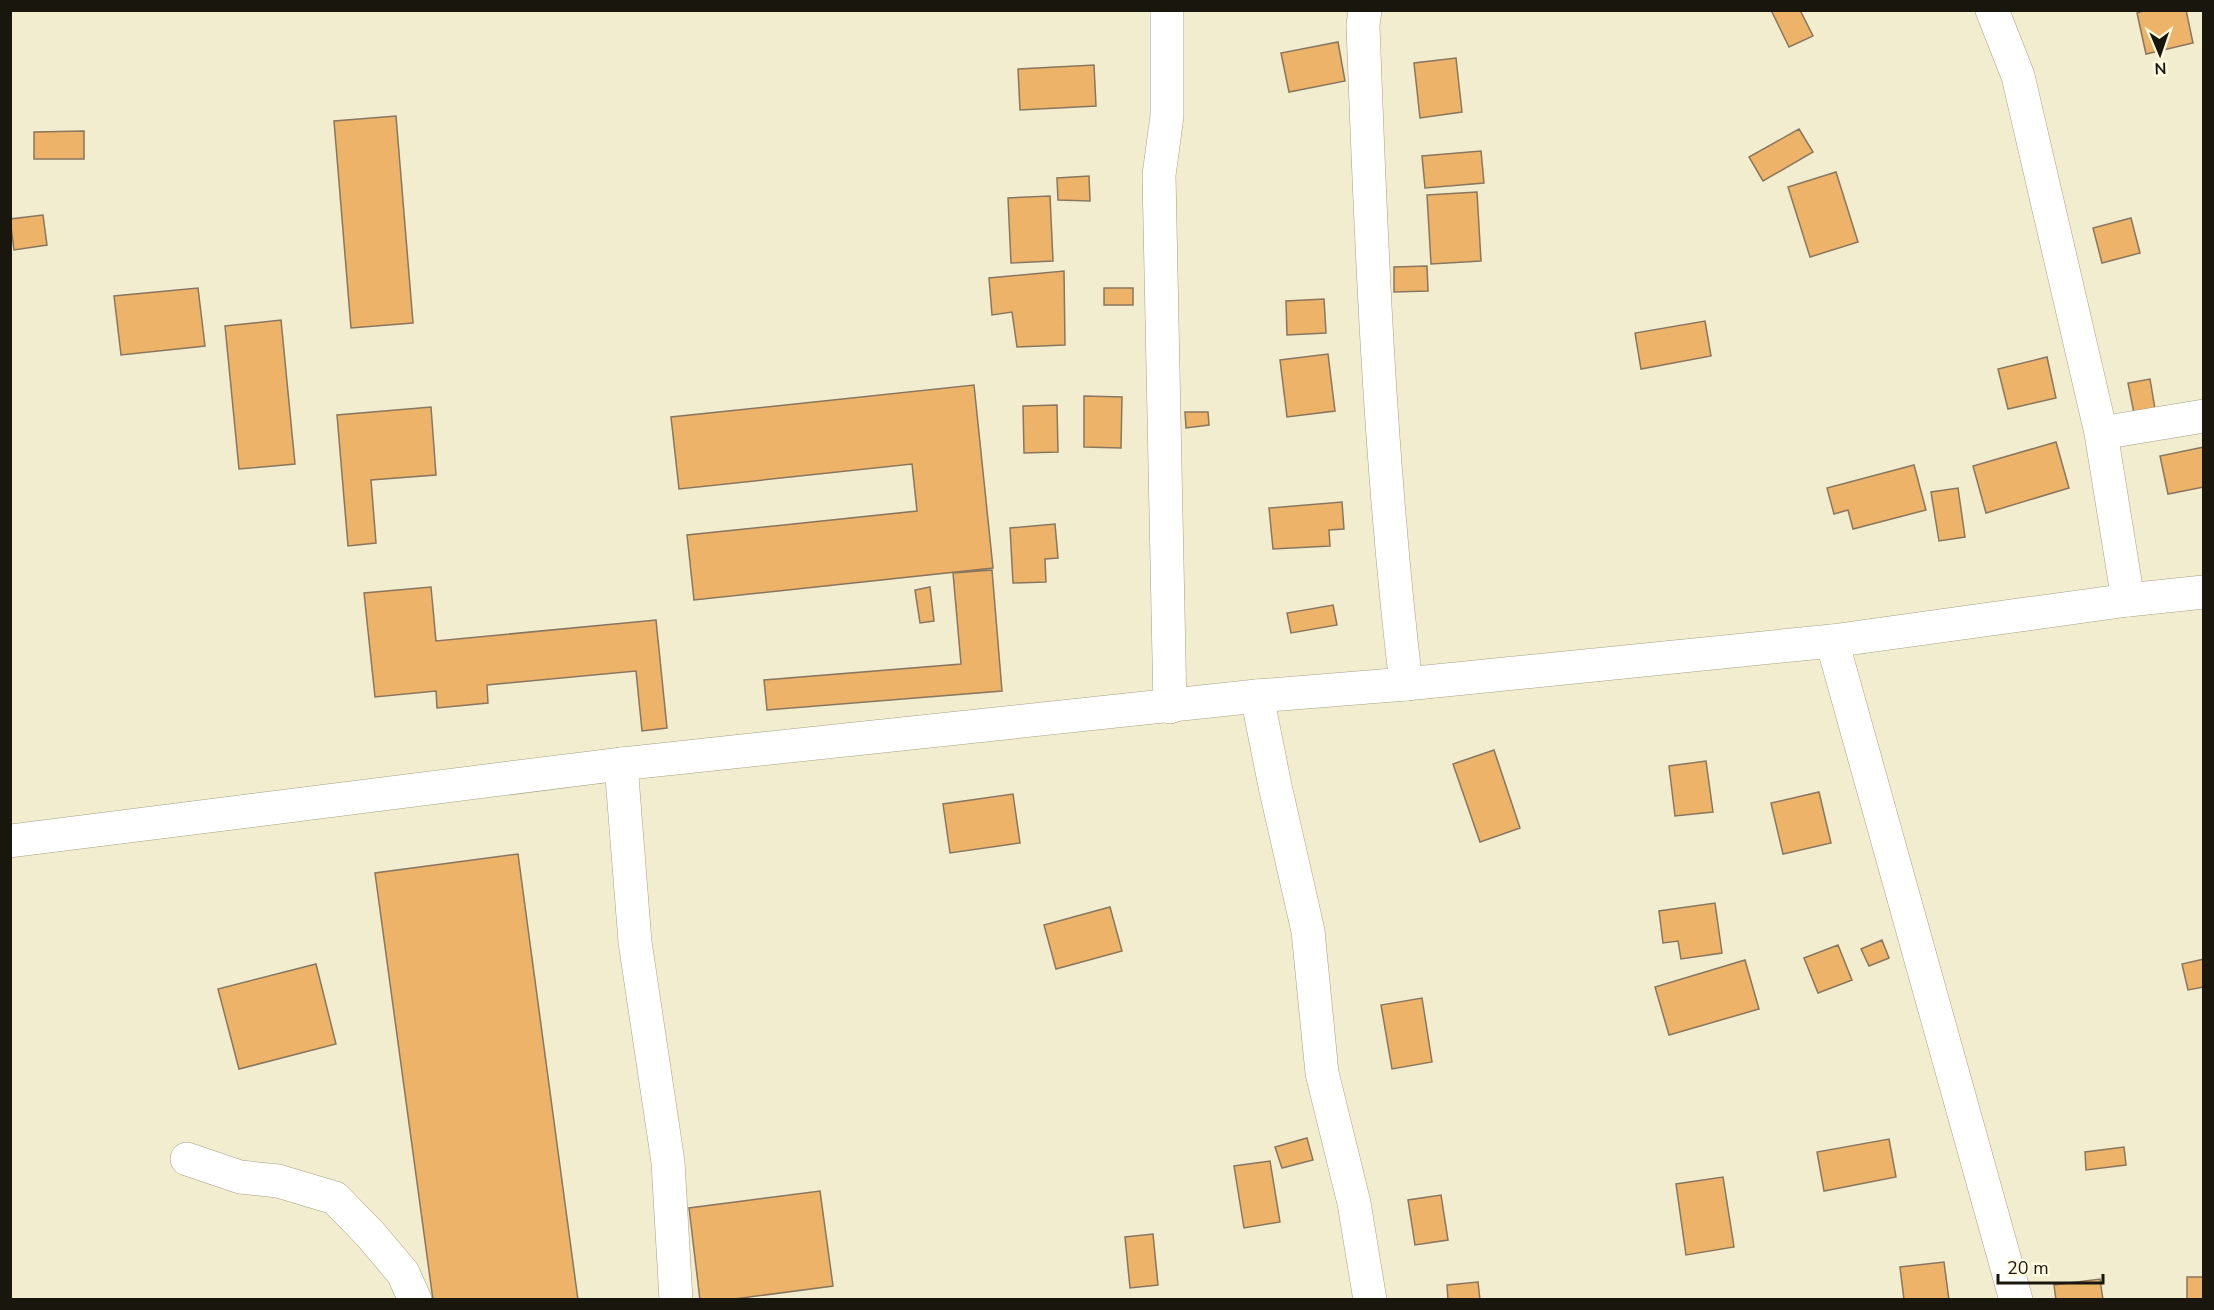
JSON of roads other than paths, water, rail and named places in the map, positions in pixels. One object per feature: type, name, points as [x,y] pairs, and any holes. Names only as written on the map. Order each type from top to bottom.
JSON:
[{"type":"street","points":[[1167,10],[1167,116],[1159,175],[1170,707]]},
{"type":"street","points":[[1365,10],[1372,279],[1389,508],[1406,684]]},
{"type":"street","points":[[1992,10],[2018,76],[2101,433],[2128,600]]},
{"type":"street","points":[[2101,433],[2204,416]]},
{"type":"street","points":[[10,841],[621,764],[1257,696],[1406,684],[1832,641],[2128,600],[2204,592]]},
{"type":"street","points":[[1832,641],[2016,1299]]},
{"type":"street","points":[[1257,696],[1308,931],[1322,1073],[1354,1203],[1370,1299]]},
{"type":"street","points":[[621,764],[635,942],[668,1162],[676,1299]]},
{"type":"street","points":[[187,1159],[240,1177],[278,1181],[335,1198],[403,1273],[415,1299]]}]
